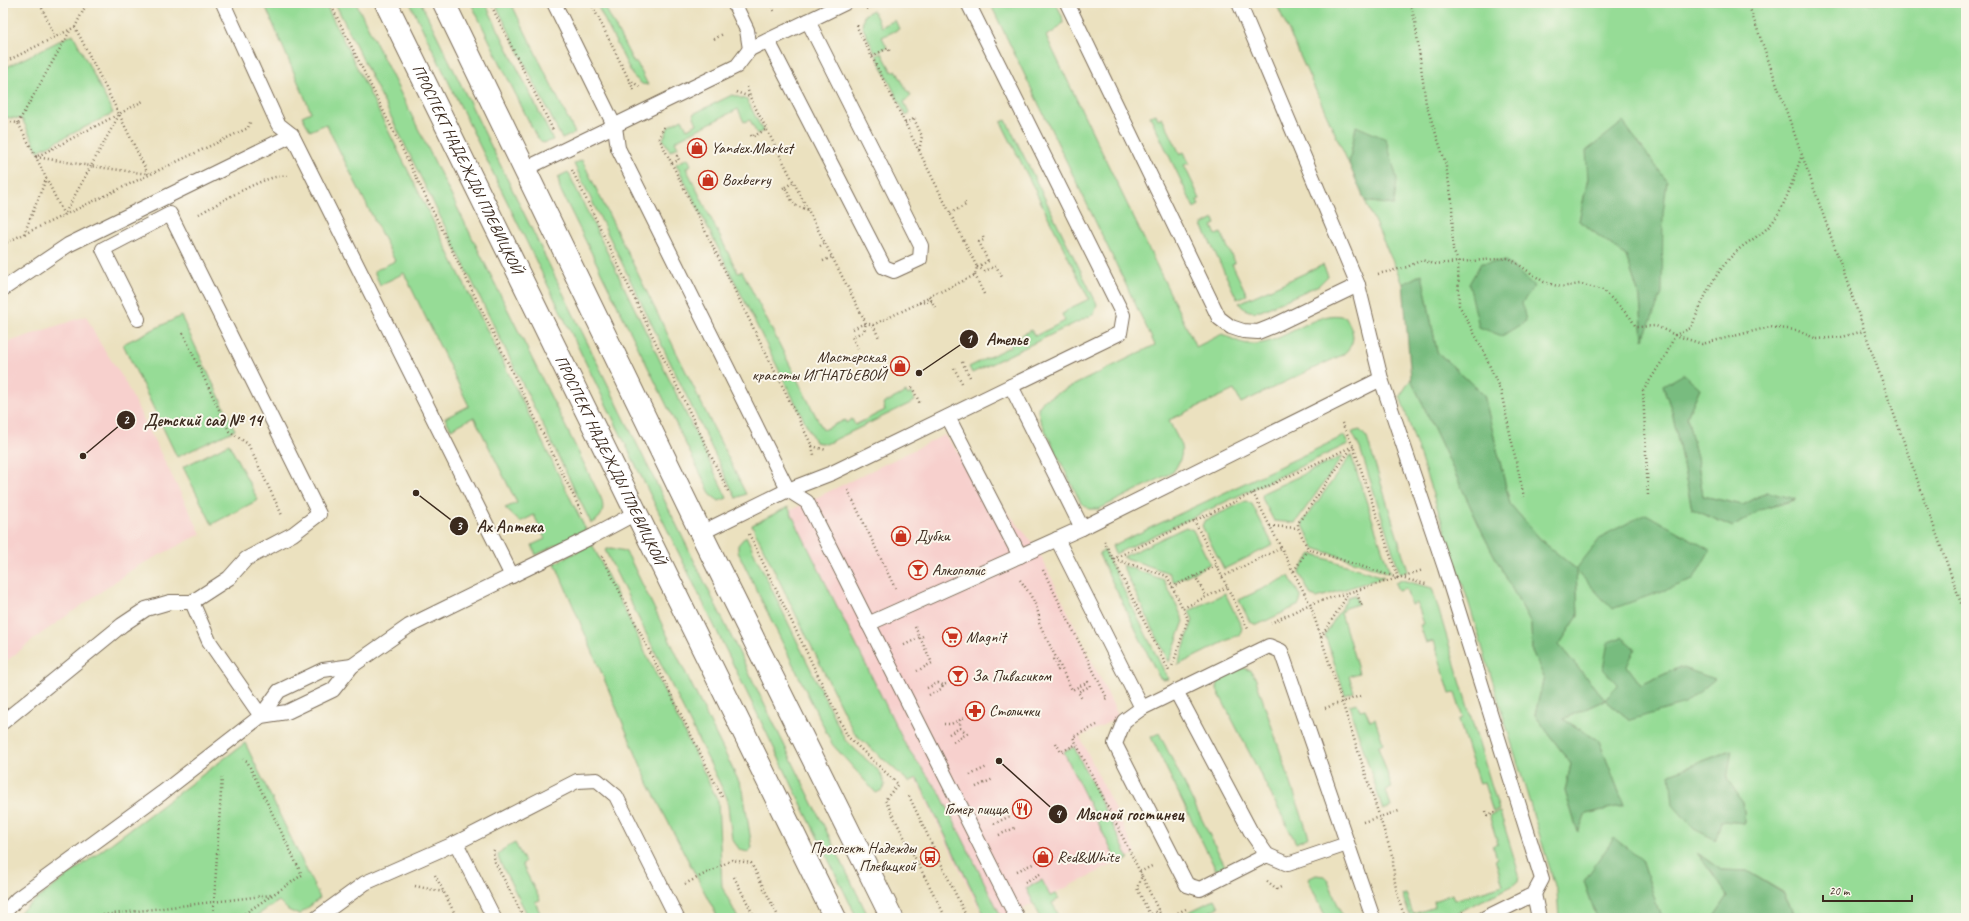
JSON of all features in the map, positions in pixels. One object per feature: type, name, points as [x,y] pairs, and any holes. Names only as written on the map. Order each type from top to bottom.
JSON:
[{"type":"main road","name":"ПРОСПЕКТ НАДЕЖДЫ ПЛЕВИЦКОЙ","points":[[386,3],[835,918]]},
{"type":"main road","points":[[444,3],[701,533],[892,918]]},
{"type":"lane","points":[[223,3],[278,124],[292,135],[512,576]]},
{"type":"lane","points":[[554,3],[615,127],[618,148],[788,490],[807,502],[1017,918]]},
{"type":"lane","points":[[734,3],[747,30],[750,50]]},
{"type":"lane","points":[[525,169],[615,127],[737,66],[750,50],[845,3]]},
{"type":"lane","points":[[701,533],[788,490],[832,473],[1120,333],[1123,314],[968,3]]},
{"type":"lane","points":[[1067,3],[1219,318],[1231,327],[1243,331],[1258,332],[1274,326],[1358,285]]},
{"type":"lane","points":[[1239,3],[1358,285],[1381,379],[1445,568],[1542,879],[1534,894],[1485,918]]},
{"type":"lane","points":[[768,41],[884,267],[894,271],[920,258],[921,246],[808,21]]},
{"type":"lane","points":[[3,289],[68,245],[292,135]]},
{"type":"lane","points":[[3,722],[122,625],[146,609],[170,602],[192,602],[229,578],[246,560],[293,534],[319,514],[170,214],[103,249],[138,319]]},
{"type":"lane","points":[[868,624],[1082,528],[1381,379]]},
{"type":"lane","points":[[1011,386],[1082,528]]},
{"type":"lane","points":[[948,417],[1020,556]]},
{"type":"lane","points":[[261,716],[287,712],[333,690],[352,666],[409,626],[593,536],[636,513]]},
{"type":"lane","points":[[1057,539],[1142,708]]},
{"type":"lane","points":[[192,602],[208,641],[261,716]]},
{"type":"lane","points":[[1267,855],[1200,889],[1187,885],[1115,744],[1124,721],[1142,708],[1269,646],[1281,651],[1374,918]]},
{"type":"lane","points":[[3,914],[17,899],[162,793],[261,716],[279,691],[323,670],[352,666]]},
{"type":"lane","points":[[1176,691],[1251,832],[1267,855],[1288,864],[1347,844]]},
{"type":"lane","points":[[317,918],[365,883],[456,843],[577,781],[597,780],[616,796],[677,918]]},
{"type":"lane","points":[[456,843],[494,918]]},
{"type":"lane","points":[[1534,894],[1539,918]]},
{"type":"path","points":[[3,63],[75,27],[85,7],[92,3]]},
{"type":"path","points":[[330,3],[723,799]]},
{"type":"path","points":[[490,3],[564,151],[848,737],[898,784],[885,800],[946,918]]},
{"type":"path","points":[[591,3],[655,135],[659,138]]},
{"type":"path","points":[[1410,3],[1426,104],[1445,161],[1452,201],[1453,250],[1458,262],[1459,304],[1481,346],[1501,392],[1524,497]]},
{"type":"path","points":[[1748,3],[1966,617]]},
{"type":"path","points":[[42,8],[56,37]]},
{"type":"path","points":[[75,27],[148,174]]},
{"type":"path","points":[[18,122],[71,29]]},
{"type":"path","points":[[714,39],[723,34]]},
{"type":"path","points":[[872,56],[888,48],[890,52]]},
{"type":"path","points":[[36,157],[143,100]]},
{"type":"path","points":[[64,215],[119,114]]},
{"type":"path","points":[[3,244],[148,174],[248,128],[252,116]]},
{"type":"path","points":[[905,123],[915,119],[922,136],[919,151]]},
{"type":"path","points":[[3,121],[18,122]]},
{"type":"path","points":[[18,122],[64,215]]},
{"type":"path","points":[[751,135],[752,137],[767,129]]},
{"type":"path","points":[[670,159],[678,155],[679,160],[672,163]]},
{"type":"path","points":[[1648,494],[1643,391],[1666,355],[1675,335],[1690,328],[1714,278],[1735,252],[1770,225],[1787,196],[1802,155]]},
{"type":"path","points":[[36,157],[148,174]]},
{"type":"path","points":[[199,214],[260,182],[278,176],[289,176],[292,179]]},
{"type":"path","points":[[24,234],[46,178]]},
{"type":"path","points":[[794,182],[784,187],[794,204],[808,210]]},
{"type":"path","points":[[950,213],[966,205],[964,201]]},
{"type":"path","points":[[983,237],[984,240],[979,242],[989,260],[977,267],[986,272],[996,266],[1003,279]]},
{"type":"path","points":[[820,246],[825,243]]},
{"type":"path","points":[[823,261],[832,257]]},
{"type":"path","points":[[1358,285],[1371,276],[1406,267],[1422,260],[1434,264],[1509,258],[1544,282],[1561,287],[1580,284],[1603,290],[1630,318],[1636,327],[1656,326],[1675,335],[1702,344],[1770,327],[1796,330],[1816,339],[1842,337],[1864,331]]},
{"type":"path","points":[[975,275],[984,294]]},
{"type":"path","points":[[929,296],[936,309]]},
{"type":"path","points":[[918,303],[932,301]]},
{"type":"path","points":[[853,329],[866,322],[864,331],[852,338],[858,348]]},
{"type":"path","points":[[873,324],[879,338]]},
{"type":"path","points":[[183,334],[229,431],[248,444],[293,534]]},
{"type":"path","points":[[962,362],[971,379]]},
{"type":"path","points":[[954,368],[962,383]]},
{"type":"path","points":[[912,387],[920,404]]},
{"type":"path","points":[[1333,402],[1353,446],[1398,578]]},
{"type":"path","points":[[1176,671],[1170,672],[1188,619],[1167,576],[1113,559],[1353,446]]},
{"type":"path","points":[[1353,446],[1298,523],[1298,528],[1308,549],[1398,578],[1427,585]]},
{"type":"path","points":[[850,493],[897,591]]},
{"type":"path","points":[[1254,493],[1310,604],[1393,858],[1393,871],[1405,918]]},
{"type":"path","points":[[1194,520],[1250,634]]},
{"type":"path","points":[[1270,526],[1298,528]]},
{"type":"path","points":[[1222,577],[1281,548]]},
{"type":"path","points":[[1293,572],[1308,549]]},
{"type":"path","points":[[1172,587],[1216,566]]},
{"type":"path","points":[[1042,567],[1109,703]]},
{"type":"path","points":[[1270,624],[1310,604],[1427,569]]},
{"type":"path","points":[[1196,576],[1206,596]]},
{"type":"path","points":[[1018,577],[1025,587],[1040,617],[1039,623],[1072,690],[1088,682],[1090,686],[1078,692],[1082,699]]},
{"type":"path","points":[[1183,608],[1227,586]]},
{"type":"path","points":[[1356,590],[1361,605],[1363,604]]},
{"type":"path","points":[[1321,637],[1349,592]]},
{"type":"path","points":[[913,673],[932,663],[921,637],[914,627]]},
{"type":"path","points":[[911,642],[921,637]]},
{"type":"path","points":[[1053,659],[1058,670],[1056,670]]},
{"type":"path","points":[[932,686],[938,683],[943,685],[946,684]]},
{"type":"path","points":[[925,697],[941,689],[943,685]]},
{"type":"path","points":[[1321,709],[1360,696]]},
{"type":"path","points":[[951,724],[964,718]]},
{"type":"path","points":[[1099,724],[1073,737],[1134,865],[1142,876],[1162,918]]},
{"type":"path","points":[[960,728],[966,734]]},
{"type":"path","points":[[958,738],[970,732]]},
{"type":"path","points":[[1056,743],[1061,752],[1077,744]]},
{"type":"path","points":[[238,918],[302,875],[247,761]]},
{"type":"path","points":[[964,778],[987,767]]},
{"type":"path","points":[[213,918],[222,773]]},
{"type":"path","points":[[970,789],[993,779]]},
{"type":"path","points":[[909,796],[967,918]]},
{"type":"path","points":[[1486,811],[1487,815],[1502,810]]},
{"type":"path","points":[[1360,823],[1399,811]]},
{"type":"path","points":[[992,825],[1012,815]]},
{"type":"path","points":[[997,836],[1018,827]]},
{"type":"path","points":[[497,848],[493,852],[495,862],[524,918]]},
{"type":"path","points":[[665,894],[732,860],[751,863],[779,918]]},
{"type":"path","points":[[1013,874],[1035,863]]},
{"type":"path","points":[[433,873],[436,876],[456,918]]},
{"type":"path","points":[[1019,885],[1040,874]]},
{"type":"path","points":[[1142,876],[1137,888],[1149,915],[1158,910]]},
{"type":"path","points":[[734,877],[755,918]]},
{"type":"path","points":[[1266,880],[1277,889],[1290,883]]},
{"type":"path","points":[[409,885],[444,892]]},
{"type":"path","points":[[79,918],[272,894]]},
{"type":"path","points":[[1452,918],[1466,911]]},
{"type":"shaded area","points":[[86,316],[100,343],[123,378],[201,534],[136,567],[38,636],[3,664],[3,344]]},
{"type":"shaded area","points":[[944,435],[1037,548],[1119,717],[1080,737],[1136,853],[1005,918],[984,918],[785,513]]},
{"type":"green space","points":[[264,3],[325,3],[586,530],[536,555],[532,545],[545,539],[534,515],[520,522],[505,508],[517,503],[474,417],[451,429],[445,418],[469,406],[404,273],[380,285],[374,271],[395,261],[326,124],[310,131],[302,116],[311,112]]},
{"type":"green space","points":[[335,3],[356,3],[601,498],[603,506],[602,513],[598,519],[591,523]]},
{"type":"green space","points":[[410,3],[421,3],[869,918],[857,918]]},
{"type":"green space","points":[[471,3],[485,3],[553,140],[543,143],[536,136]]},
{"type":"green space","points":[[495,3],[511,3],[575,133],[562,139]]},
{"type":"green space","points":[[596,3],[603,3],[634,63],[637,63],[648,85],[642,84],[633,76]]},
{"type":"green space","points":[[990,3],[1056,3],[1062,16],[1063,23],[1055,31],[1046,36],[1196,347],[1222,334],[1249,344],[1274,340],[1323,317],[1334,315],[1345,317],[1351,327],[1353,337],[1352,342],[1347,351],[1342,355],[1241,403],[1234,390],[1169,420],[1179,440],[1182,451],[1178,464],[1173,472],[1099,509],[1089,509],[1081,503],[1040,420],[1038,408],[1044,400],[1155,345]]},
{"type":"green space","points":[[1276,3],[1966,3],[1966,918],[1796,918],[1783,892],[1747,871],[1721,870],[1699,854],[1728,896],[1713,918],[1661,918],[1642,860],[1584,881],[1597,918],[1559,918],[1557,892],[1466,594],[1400,396],[1411,379],[1486,540],[1531,624],[1532,651],[1544,677],[1535,715],[1571,764],[1565,791],[1578,832],[1586,814],[1624,805],[1599,741],[1563,719],[1605,700],[1559,645],[1578,616],[1576,569],[1542,541],[1510,504],[1484,395],[1437,352],[1422,274],[1403,284],[1365,201],[1393,205],[1356,126],[1349,164]],"holes":[[[1588,178],[1667,181],[1643,338],[1640,298],[1626,256],[1579,221]],[[1663,386],[1700,388],[1687,417],[1697,458],[1703,496],[1743,505],[1767,492],[1795,500],[1760,510],[1733,527],[1692,509],[1672,411]],[[1622,637],[1627,666],[1641,685],[1680,667],[1630,720],[1605,700],[1618,685]],[[1731,750],[1727,779],[1743,802],[1745,823],[1721,821],[1670,774]]]},
{"type":"green space","points":[[873,10],[881,27],[895,20],[899,29],[882,37],[887,47],[875,53],[862,26],[864,15]]},
{"type":"green space","points":[[73,34],[113,113],[38,151],[22,119],[3,117],[3,69]]},
{"type":"green space","points":[[882,53],[892,72],[896,70],[911,96],[904,102],[910,114],[906,116],[876,55]]},
{"type":"green space","points":[[732,95],[747,100],[763,131],[757,134],[750,120],[744,122],[738,109],[675,141],[678,147],[670,151],[663,139],[669,126],[682,119],[687,129],[697,124],[693,114]]},
{"type":"green space","points":[[1156,114],[1158,119],[1162,117],[1180,154],[1184,152],[1189,163],[1184,165],[1200,199],[1197,200],[1199,205],[1194,208],[1150,116]]},
{"type":"green space","points":[[1006,120],[1097,304],[1094,314],[972,373],[969,367],[1011,346],[1009,342],[1031,330],[1035,336],[1065,321],[1062,314],[1066,312],[1066,310],[1089,299],[1001,122]]},
{"type":"green space","points":[[1623,122],[1667,181],[1663,214],[1662,294],[1643,339],[1640,298],[1626,256],[1579,221],[1588,179],[1586,151]]},
{"type":"green space","points":[[1356,126],[1386,139],[1397,179],[1394,205],[1365,201],[1349,164]]},
{"type":"green space","points":[[688,158],[691,165],[686,168],[738,273],[742,271],[823,430],[845,420],[846,423],[852,419],[855,425],[885,410],[883,404],[906,392],[908,395],[911,393],[915,401],[826,444],[815,442],[676,164]]},
{"type":"green space","points":[[582,160],[746,494],[736,498],[574,164]]},
{"type":"green space","points":[[568,172],[727,498],[719,501],[711,495],[560,189],[558,177]]},
{"type":"green space","points":[[1214,219],[1216,224],[1212,226],[1216,235],[1221,233],[1235,263],[1232,264],[1247,295],[1237,299],[1202,225]]},
{"type":"green space","points":[[1506,261],[1534,286],[1522,303],[1526,321],[1502,336],[1479,327],[1469,284],[1481,263]]},
{"type":"green space","points":[[1323,265],[1328,276],[1319,285],[1261,311],[1248,311],[1239,303]]},
{"type":"green space","points":[[1422,274],[1437,352],[1484,395],[1510,504],[1542,541],[1576,569],[1602,536],[1646,514],[1710,550],[1693,580],[1612,609],[1576,570],[1578,616],[1559,645],[1605,700],[1563,719],[1599,741],[1624,805],[1586,814],[1578,832],[1565,791],[1571,764],[1535,715],[1544,677],[1532,651],[1531,624],[1486,540],[1411,379],[1403,284]]},
{"type":"green space","points":[[181,316],[235,430],[177,457],[123,344]]},
{"type":"green space","points":[[1684,374],[1700,388],[1687,417],[1697,458],[1703,496],[1743,505],[1767,492],[1796,499],[1760,510],[1733,527],[1692,509],[1672,411],[1663,386]]},
{"type":"green space","points":[[1360,430],[1367,438],[1408,571],[1400,574],[1360,448],[1352,432]]},
{"type":"green space","points":[[1344,436],[1348,444],[1115,554],[1112,546]]},
{"type":"green space","points":[[229,444],[258,500],[212,524],[183,467]]},
{"type":"green space","points":[[1351,455],[1390,573],[1314,548],[1302,523]]},
{"type":"green space","points":[[1343,456],[1295,523],[1274,521],[1262,498],[1263,493]]},
{"type":"green space","points":[[1246,501],[1252,504],[1273,545],[1224,569],[1202,526],[1204,521]]},
{"type":"green space","points":[[788,507],[906,746],[940,793],[1002,918],[986,918],[917,778],[909,782],[854,733],[752,525]]},
{"type":"green space","points":[[1186,527],[1193,530],[1210,564],[1174,582],[1169,573],[1123,557]]},
{"type":"green space","points":[[746,536],[845,740],[880,772],[885,785],[882,790],[876,793],[832,744],[738,552],[738,545]]},
{"type":"green space","points":[[592,544],[718,801],[722,887],[738,918],[718,918],[649,785],[555,563]]},
{"type":"green space","points":[[611,548],[625,551],[629,557],[743,790],[752,848],[748,852],[740,850],[732,839],[727,798],[605,550]]},
{"type":"green space","points":[[1104,550],[1168,679],[1163,680],[1159,677],[1100,557],[1100,553]]},
{"type":"green space","points":[[1311,554],[1384,577],[1317,598],[1311,596],[1299,572]]},
{"type":"green space","points":[[1122,565],[1164,580],[1184,621],[1169,662]]},
{"type":"green space","points":[[1289,576],[1301,598],[1299,605],[1257,625],[1250,622],[1239,600]]},
{"type":"green space","points":[[1402,580],[1432,588],[1499,810],[1493,812],[1484,783],[1479,784],[1459,720],[1463,718],[1455,693],[1450,694],[1434,641],[1426,643],[1420,625],[1424,624],[1417,603],[1411,605],[1406,589],[1398,591],[1395,583]]},
{"type":"green space","points":[[1225,593],[1242,628],[1240,634],[1178,665],[1193,620],[1189,611]]},
{"type":"green space","points":[[1355,595],[1358,604],[1345,608],[1341,613],[1359,673],[1349,676],[1354,692],[1345,695],[1325,635],[1348,597]]},
{"type":"green space","points":[[1622,637],[1635,649],[1627,666],[1641,685],[1680,667],[1715,679],[1685,704],[1630,720],[1605,700],[1618,685],[1603,669],[1608,642]]},
{"type":"green space","points":[[1244,668],[1251,671],[1255,677],[1309,837],[1296,843],[1217,690],[1219,681],[1222,677],[1234,670]]},
{"type":"green space","points":[[1357,703],[1360,710],[1365,709],[1370,721],[1375,719],[1383,743],[1378,746],[1392,788],[1386,790],[1391,807],[1383,810],[1349,705]]},
{"type":"green space","points":[[1159,733],[1225,866],[1216,870],[1151,737]]},
{"type":"green space","points":[[245,743],[320,898],[299,915],[288,910],[279,901],[253,918],[15,918],[21,911]]},
{"type":"green space","points":[[1074,747],[1129,859],[1118,864],[1064,752]]},
{"type":"green space","points":[[1732,750],[1727,779],[1743,802],[1745,823],[1721,821],[1716,840],[1694,829],[1673,805],[1670,774]]},
{"type":"green space","points":[[1500,812],[1519,874],[1518,881],[1512,886],[1446,918],[1411,918],[1402,895],[1406,894],[1413,914],[1435,907],[1434,901],[1452,894],[1454,900],[1503,885],[1495,859],[1497,858],[1493,846],[1498,844],[1489,815]]},
{"type":"green space","points":[[1614,838],[1642,860],[1661,918],[1597,918],[1584,881]]},
{"type":"green space","points":[[515,843],[525,862],[522,864],[540,900],[535,902],[541,915],[534,918],[529,918],[499,860],[498,855],[502,850]]},
{"type":"green space","points":[[1697,853],[1721,870],[1747,871],[1783,893],[1796,918],[1713,918],[1728,896]]},
{"type":"green space","points":[[1316,875],[1324,876],[1328,880],[1343,918],[1326,918],[1308,879]]},
{"type":"green space","points":[[1042,880],[1050,896],[1056,894],[1059,899],[1052,903],[1058,914],[1053,918],[1041,918],[1026,888]]},
{"type":"green space","points":[[1215,899],[1219,907],[1197,918],[1177,918]]},
{"type":"place","name":"Yandex.Market","points":[[697,148]]},
{"type":"place","name":"Boxberry","points":[[708,180]]},
{"type":"place","name":"Мастерская красоты ИГНАТЬЕВОЙ","points":[[900,366]]},
{"type":"place","name":"Ателье","points":[[919,373]]},
{"type":"place","name":"Детский сад № 14","points":[[83,456]]},
{"type":"place","name":"Ах Аптека","points":[[416,493]]},
{"type":"place","name":"Дубки","points":[[901,536]]},
{"type":"place","name":"Алкополис","points":[[918,570]]},
{"type":"place","name":"Magnit","points":[[952,637]]},
{"type":"place","name":"За Пивасиком","points":[[958,676]]},
{"type":"place","name":"Столички","points":[[975,711]]},
{"type":"place","name":"Мясной гостинец","points":[[999,761]]},
{"type":"place","name":"Гомер пицца","points":[[1022,809]]},
{"type":"place","name":"Проспект Надежды Плевицкой","points":[[930,857]]},
{"type":"place","name":"Red&White","points":[[1043,857]]}]
